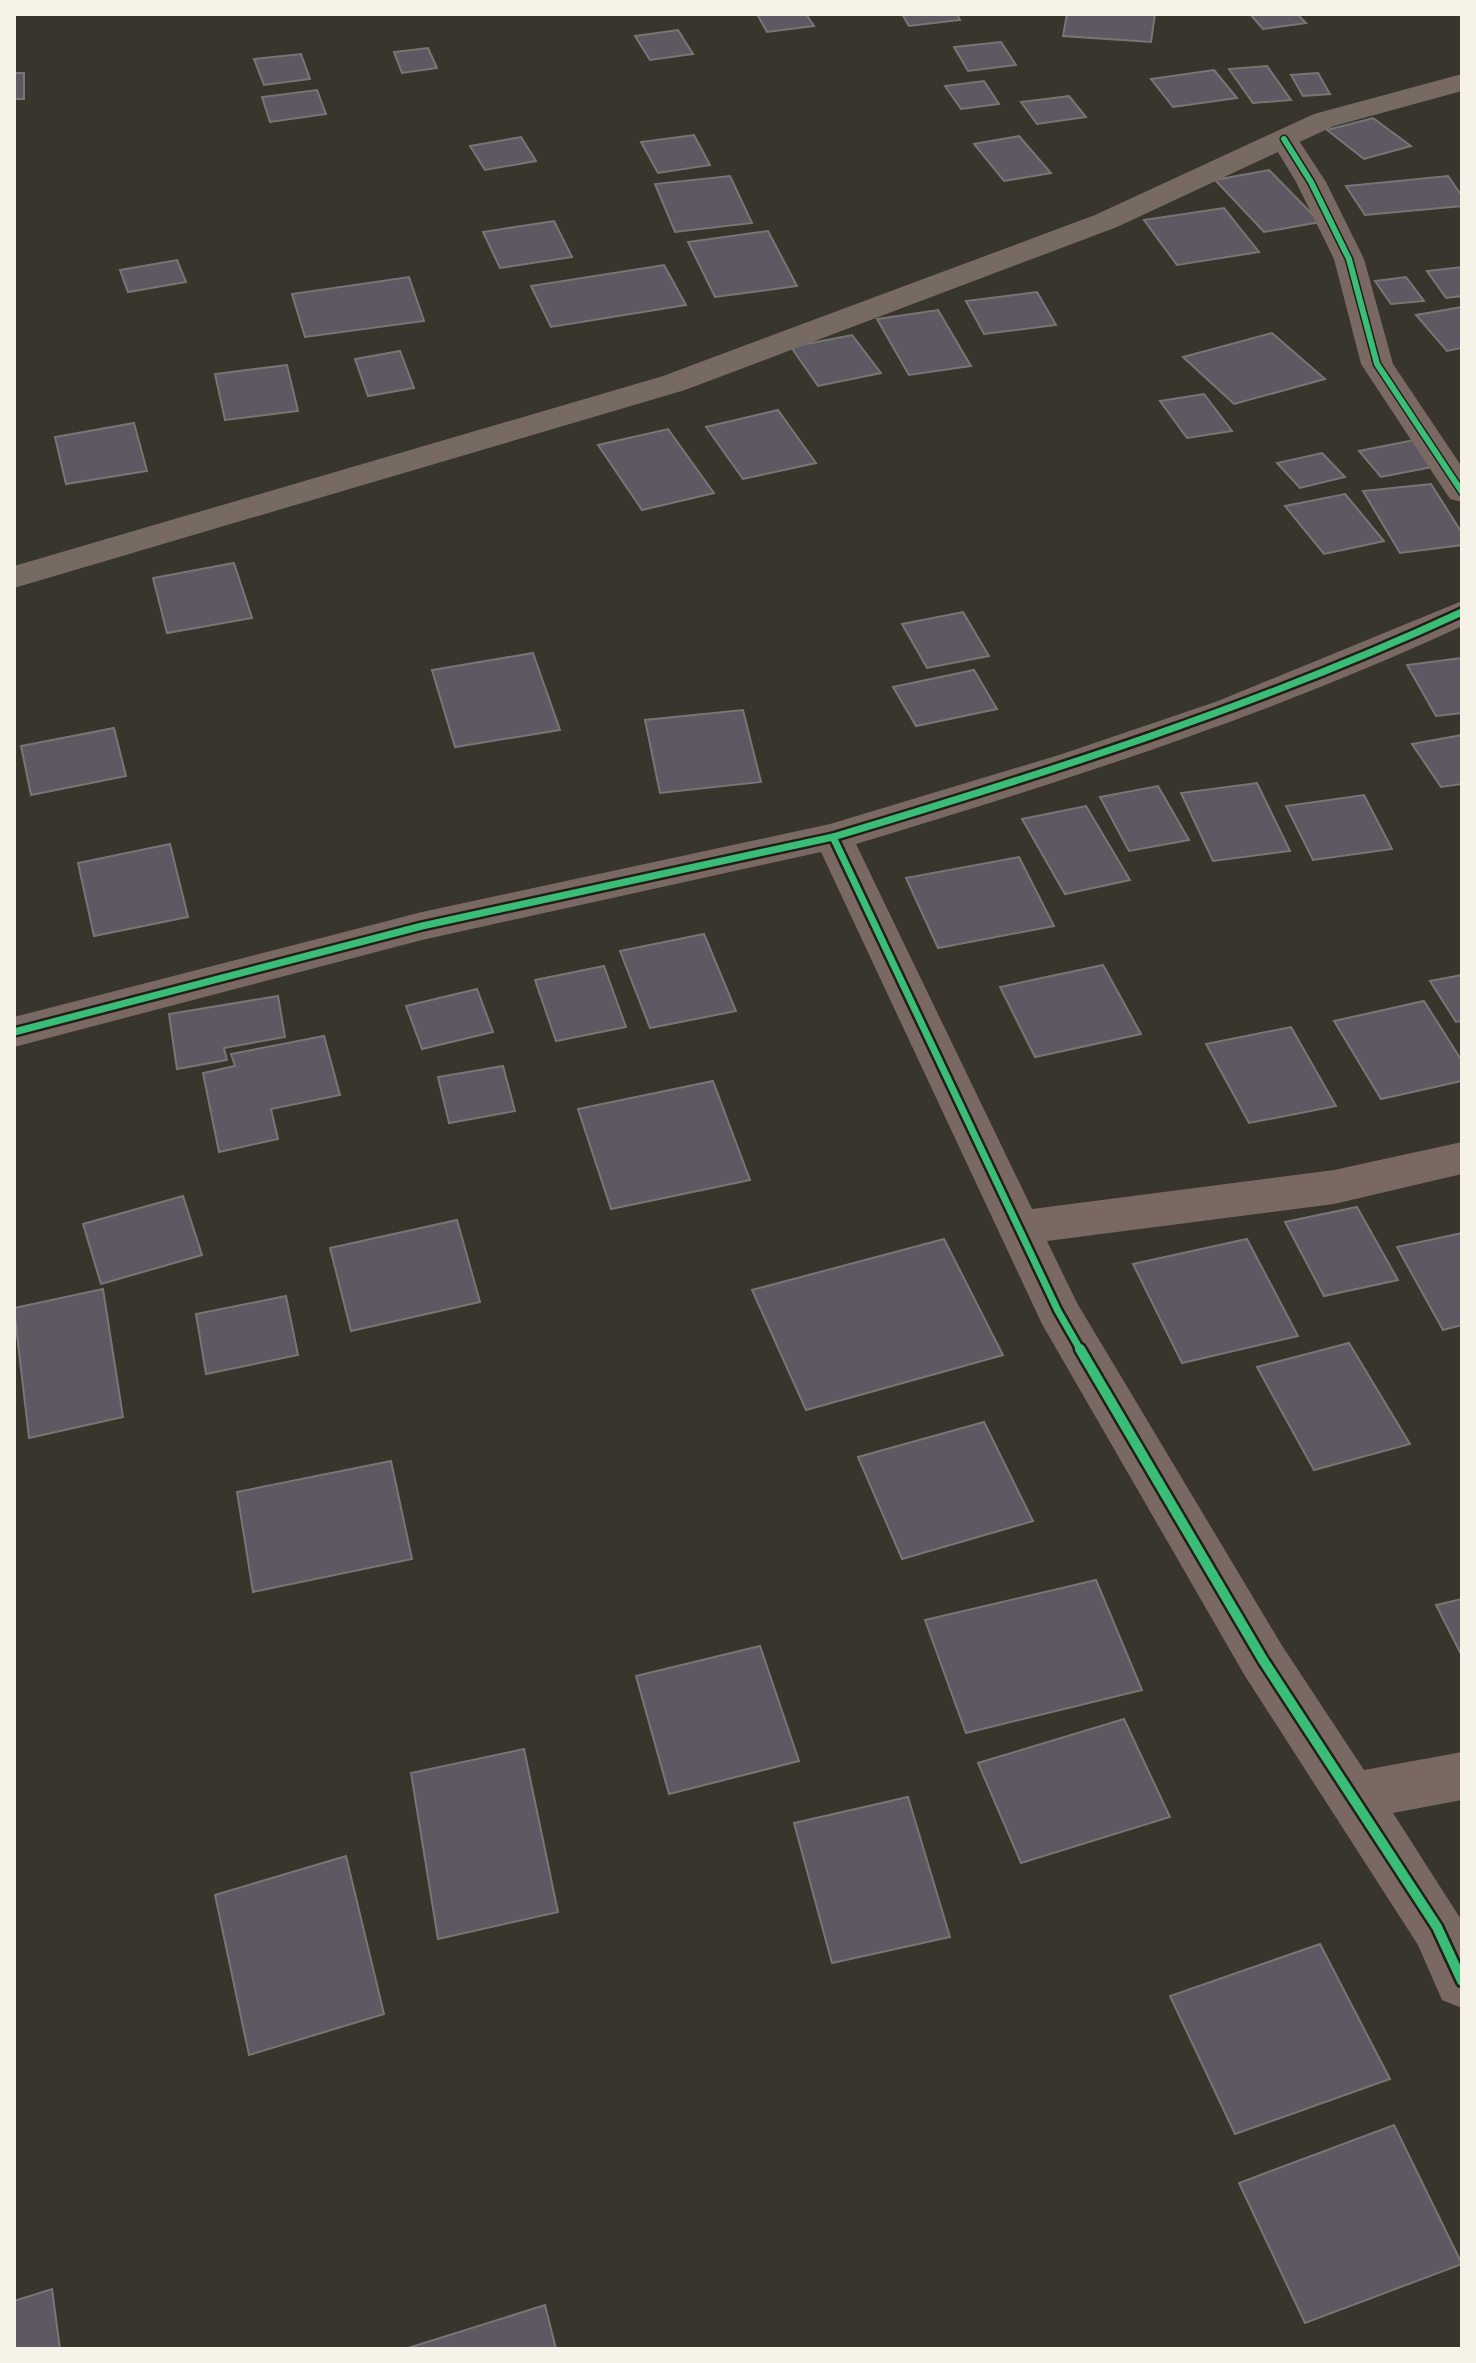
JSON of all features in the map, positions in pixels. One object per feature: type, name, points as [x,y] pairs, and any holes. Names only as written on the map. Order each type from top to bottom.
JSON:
[{"type":"main road","points":[[14,577],[674,383],[1106,221],[1324,120],[1462,82]]},
{"type":"street","points":[[1284,139],[1311,182],[1349,259],[1377,364],[1462,492]]},
{"type":"street","points":[[14,1032],[194,983],[489,910],[663,869],[833,837],[1050,773],[1378,653],[1462,612]]},
{"type":"street","points":[[833,837],[1058,1311],[1263,1660],[1437,1927],[1462,1981]]},
{"type":"street","points":[[1019,1228],[1334,1187],[1462,1158]]},
{"type":"street","points":[[1352,1796],[1462,1776]]},
{"type":"building","points":[[757,14],[806,14],[814,26],[767,32]]},
{"type":"building","points":[[902,14],[957,14],[960,20],[909,26]]},
{"type":"building","points":[[1067,14],[1155,14],[1151,42],[1063,36]]},
{"type":"building","points":[[1250,14],[1297,14],[1306,23],[1263,29]]},
{"type":"building","points":[[678,30],[693,54],[650,60],[635,36]]},
{"type":"building","points":[[1001,42],[1016,65],[968,71],[954,47]]},
{"type":"building","points":[[428,48],[437,68],[402,73],[394,52]]},
{"type":"building","points":[[301,54],[310,79],[264,85],[254,59]]},
{"type":"building","points":[[1267,66],[1291,100],[1253,103],[1229,69]]},
{"type":"building","points":[[1214,70],[1237,98],[1173,107],[1151,79]]},
{"type":"building","points":[[14,73],[24,73],[24,99],[14,99]]},
{"type":"building","points":[[1318,73],[1330,94],[1303,96],[1291,75]]},
{"type":"building","points":[[984,81],[999,104],[961,109],[945,86]]},
{"type":"building","points":[[317,90],[326,114],[270,122],[262,97]]},
{"type":"building","points":[[1069,96],[1086,117],[1037,124],[1021,102]]},
{"type":"building","points":[[1373,118],[1411,146],[1364,159],[1327,130]]},
{"type":"building","points":[[694,135],[710,165],[658,173],[641,142]]},
{"type":"building","points":[[1019,136],[1051,173],[1004,181],[974,144]]},
{"type":"building","points":[[521,137],[536,161],[485,170],[470,146]]},
{"type":"building","points":[[1269,170],[1320,222],[1264,232],[1215,180]]},
{"type":"building","points":[[730,176],[752,223],[675,232],[655,184]]},
{"type":"building","points":[[1448,176],[1462,196],[1462,206],[1365,215],[1346,186]]},
{"type":"building","points":[[1224,208],[1259,252],[1177,265],[1144,220]]},
{"type":"building","points":[[554,221],[572,257],[500,268],[483,232]]},
{"type":"building","points":[[768,231],[797,286],[715,297],[688,242]]},
{"type":"building","points":[[177,260],[186,282],[128,292],[120,270]]},
{"type":"building","points":[[664,265],[686,305],[551,327],[531,286]]},
{"type":"building","points":[[1462,267],[1462,296],[1446,298],[1427,271]]},
{"type":"building","points":[[409,277],[424,321],[305,337],[292,294]]},
{"type":"building","points":[[1406,277],[1424,301],[1391,304],[1375,281]]},
{"type":"building","points":[[1037,292],[1056,325],[984,334],[966,301]]},
{"type":"building","points":[[1462,307],[1462,348],[1447,351],[1416,315]]},
{"type":"building","points":[[938,310],[971,366],[909,375],[877,319]]},
{"type":"building","points":[[1272,333],[1325,379],[1234,404],[1183,357]]},
{"type":"building","points":[[852,335],[881,373],[818,386],[791,347]]},
{"type":"building","points":[[400,351],[414,388],[368,396],[355,359]]},
{"type":"building","points":[[287,365],[298,411],[225,420],[215,374]]},
{"type":"building","points":[[1204,394],[1232,431],[1187,438],[1160,401]]},
{"type":"building","points":[[778,410],[816,463],[743,479],[706,427]]},
{"type":"building","points":[[134,423],[147,471],[66,484],[55,437]]},
{"type":"building","points":[[668,429],[714,493],[642,510],[598,445]]},
{"type":"building","points":[[1414,440],[1437,466],[1381,477],[1359,451]]},
{"type":"building","points":[[1322,453],[1345,477],[1300,488],[1277,463]]},
{"type":"building","points":[[1431,484],[1462,533],[1462,545],[1400,553],[1363,491]]},
{"type":"building","points":[[1345,494],[1384,541],[1324,554],[1285,506]]},
{"type":"building","points":[[234,563],[252,618],[167,633],[153,578]]},
{"type":"building","points":[[963,612],[989,656],[927,668],[902,624]]},
{"type":"building","points":[[533,653],[560,730],[455,747],[432,670]]},
{"type":"building","points":[[1462,658],[1462,713],[1436,716],[1407,665]]},
{"type":"building","points":[[974,670],[997,709],[916,726],[893,687]]},
{"type":"building","points":[[743,710],[761,782],[660,793],[645,720]]},
{"type":"building","points":[[114,728],[126,776],[31,795],[21,746]]},
{"type":"building","points":[[1462,735],[1462,784],[1441,787],[1412,744]]},
{"type":"building","points":[[1257,783],[1290,851],[1213,861],[1181,793]]},
{"type":"building","points":[[1158,786],[1189,840],[1129,851],[1100,797]]},
{"type":"building","points":[[1364,795],[1392,849],[1313,860],[1286,806]]},
{"type":"building","points":[[1086,806],[1130,880],[1065,894],[1022,819]]},
{"type":"building","points":[[170,844],[188,917],[94,936],[78,863]]},
{"type":"building","points":[[1019,857],[1054,926],[938,948],[906,878]]},
{"type":"building","points":[[704,934],[736,1011],[650,1028],[620,951]]},
{"type":"building","points":[[1103,965],[1141,1034],[1035,1057],[1000,987]]},
{"type":"building","points":[[604,966],[626,1027],[556,1041],[535,980]]},
{"type":"building","points":[[1462,975],[1462,1021],[1456,1022],[1430,981]]},
{"type":"building","points":[[477,989],[493,1032],[422,1049],[406,1006]]},
{"type":"building","points":[[278,996],[285,1037],[224,1048],[227,1060],[177,1069],[169,1014]]},
{"type":"building","points":[[1424,1001],[1462,1061],[1462,1081],[1381,1099],[1334,1021]]},
{"type":"building","points":[[1291,1027],[1336,1106],[1249,1123],[1206,1044]]},
{"type":"building","points":[[324,1036],[340,1095],[271,1109],[278,1139],[219,1152],[203,1073],[235,1066],[231,1054]]},
{"type":"building","points":[[503,1066],[515,1111],[449,1123],[438,1077]]},
{"type":"building","points":[[713,1081],[750,1180],[611,1209],[578,1109]]},
{"type":"building","points":[[183,1196],[202,1255],[101,1284],[83,1224]]},
{"type":"building","points":[[1357,1207],[1398,1280],[1324,1296],[1285,1222]]},
{"type":"building","points":[[457,1220],[480,1302],[351,1331],[330,1248]]},
{"type":"building","points":[[1462,1233],[1462,1325],[1443,1330],[1397,1247]]},
{"type":"building","points":[[944,1239],[1003,1355],[806,1410],[752,1290]]},
{"type":"building","points":[[1247,1239],[1298,1336],[1182,1363],[1133,1264]]},
{"type":"building","points":[[103,1289],[123,1417],[29,1438],[14,1308]]},
{"type":"building","points":[[286,1296],[298,1355],[206,1374],[196,1314]]},
{"type":"building","points":[[1349,1343],[1410,1444],[1314,1470],[1257,1367]]},
{"type":"building","points":[[984,1422],[1033,1521],[902,1559],[858,1457]]},
{"type":"building","points":[[391,1461],[412,1559],[253,1592],[237,1492]]},
{"type":"building","points":[[1096,1580],[1142,1690],[966,1733],[925,1620]]},
{"type":"building","points":[[1462,1599],[1462,1656],[1436,1605]]},
{"type":"building","points":[[760,1646],[799,1761],[669,1794],[636,1676]]},
{"type":"building","points":[[1124,1719],[1170,1817],[1021,1863],[978,1763]]},
{"type":"building","points":[[524,1749],[558,1912],[438,1939],[411,1773]]},
{"type":"building","points":[[908,1797],[950,1937],[832,1963],[794,1823]]},
{"type":"building","points":[[346,1856],[384,2014],[249,2055],[215,1895]]},
{"type":"building","points":[[1320,1944],[1390,2079],[1235,2134],[1170,1996]]},
{"type":"building","points":[[1394,2125],[1462,2264],[1305,2323],[1239,2183]]},
{"type":"building","points":[[52,2289],[60,2349],[14,2349],[14,2301]]},
{"type":"building","points":[[545,2305],[556,2349],[405,2349]]},
{"type":"cycle path","points":[[1284,139],[1311,182],[1349,259],[1377,364],[1462,492]]},
{"type":"cycle path","points":[[833,837],[1073,764],[1231,709],[1386,647],[1462,612]]},
{"type":"cycle path","points":[[14,1032],[422,926],[627,879],[833,837],[1058,1311],[1263,1660],[1437,1927],[1462,1981]]}]
